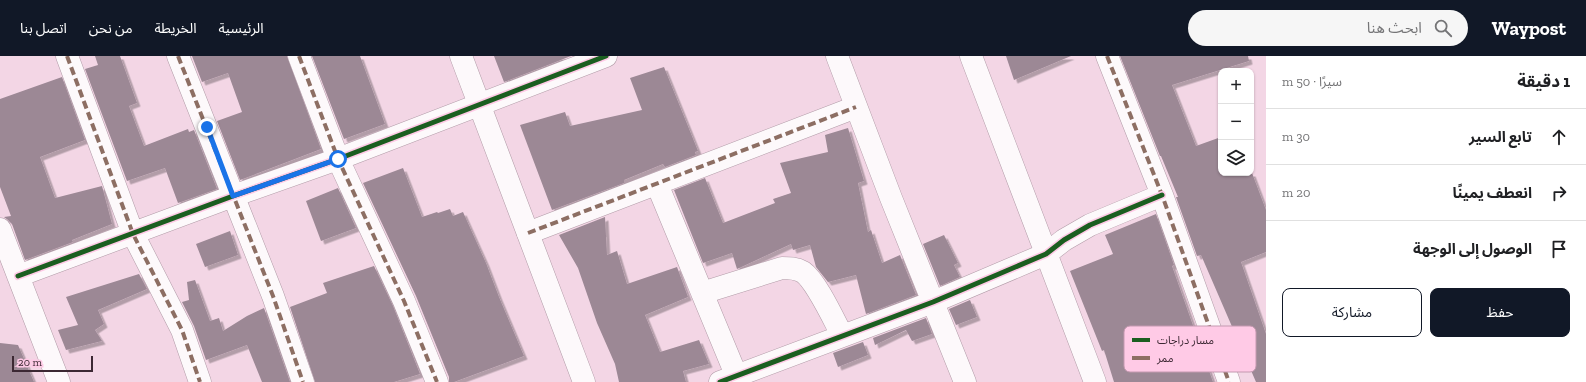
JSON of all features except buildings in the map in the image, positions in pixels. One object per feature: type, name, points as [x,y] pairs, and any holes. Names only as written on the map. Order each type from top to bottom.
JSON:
[{"type":"street","points":[[67,56],[132,234],[182,330],[200,382]]},
{"type":"street","points":[[178,56],[273,296],[303,382]]},
{"type":"street","points":[[299,56],[338,159],[404,301],[437,382]]},
{"type":"street","points":[[462,56],[584,382]]},
{"type":"street","points":[[18,276],[233,196],[338,159],[606,56]]},
{"type":"street","points":[[837,56],[965,382]]},
{"type":"street","points":[[971,56],[1095,382]]},
{"type":"street","points":[[1107,56],[1162,195],[1209,326]]},
{"type":"street","points":[[528,233],[856,107]]},
{"type":"street","points":[[657,184],[702,293],[732,380],[842,335],[934,302],[1046,254],[1064,240],[1090,225],[1162,195]]},
{"type":"street","points":[[0,229],[59,382]]},
{"type":"street","points":[[702,293],[782,268],[793,268],[803,272],[812,281],[842,335]]},
{"type":"street","points":[[1225,372],[1229,382]]},
{"type":"marked path","points":[[67,56],[133,234],[182,330],[200,382]]},
{"type":"marked path","points":[[178,56],[273,296],[303,382]]},
{"type":"marked path","points":[[299,56],[338,159],[404,301],[437,382]]},
{"type":"marked path","points":[[1107,56],[1162,195],[1209,326]]},
{"type":"marked path","points":[[528,233],[856,107]]},
{"type":"marked path","points":[[1225,372],[1229,382]]},
{"type":"cycle path","points":[[18,276],[233,196],[338,159],[606,56]]},
{"type":"cycle path","points":[[720,382],[933,302],[1046,254],[1064,240],[1090,225],[1162,195]]},
{"type":"route","points":[[207,127],[233,196],[338,159]]}]
